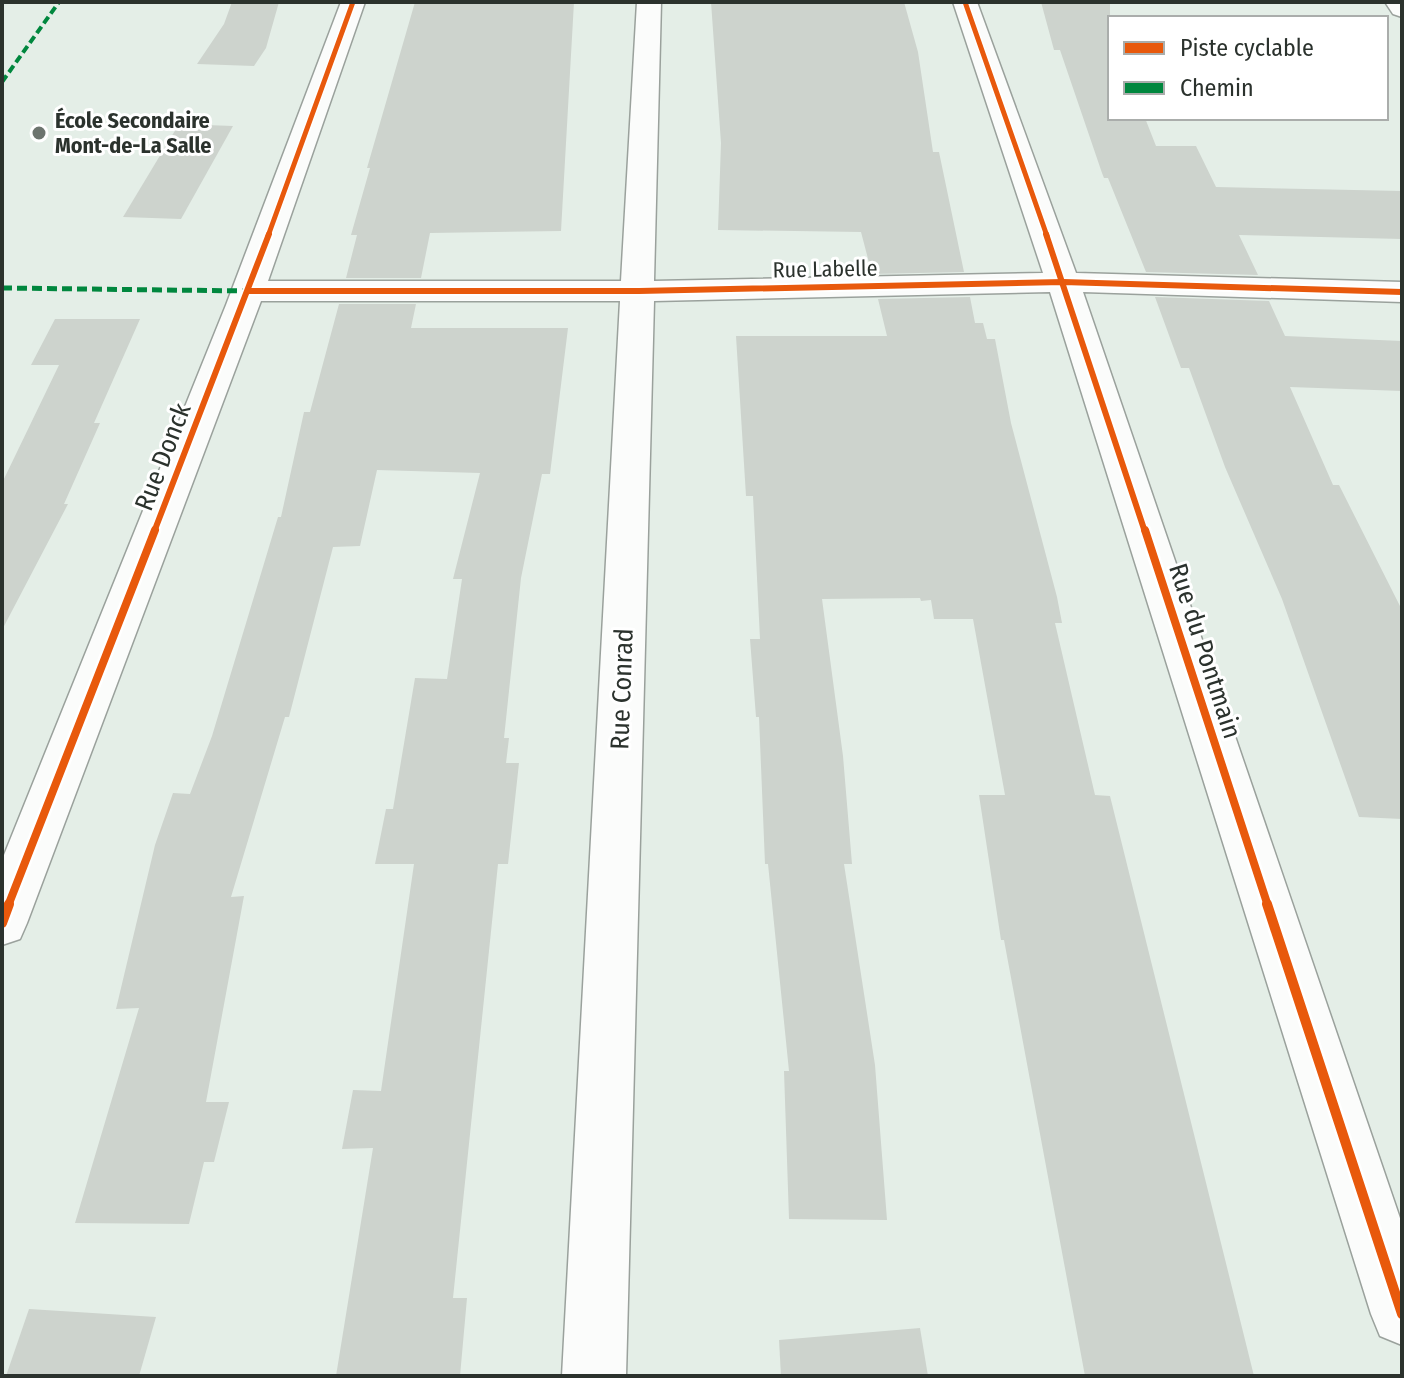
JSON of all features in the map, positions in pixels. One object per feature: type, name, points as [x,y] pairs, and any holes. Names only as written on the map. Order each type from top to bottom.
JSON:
[{"type":"street","name":"Rue Donck","points":[[2,923],[249,291],[353,2]]},
{"type":"street","name":"Rue Conrad","points":[[594,1376],[649,2]]},
{"type":"street","name":"Rue du Pontmain","points":[[965,2],[1063,282],[1402,1314]]},
{"type":"street","points":[[1397,2],[1402,9]]},
{"type":"street","name":"Rue Labelle","points":[[249,291],[639,291],[1063,282],[1402,292]]},
{"type":"building","points":[[232,2],[279,2],[266,48],[254,66],[197,64],[224,24]]},
{"type":"building","points":[[415,2],[574,2],[561,231],[430,233],[421,278],[346,278],[357,235],[351,235],[370,168],[367,168]]},
{"type":"building","points":[[711,2],[904,2],[918,52],[933,152],[939,152],[964,272],[872,274],[861,232],[718,230],[721,143]]},
{"type":"building","points":[[1041,2],[1110,2],[1108,120],[1146,120],[1156,146],[1196,146],[1216,187],[1402,191],[1402,239],[1239,235],[1258,275],[1146,272],[1108,178],[1104,178],[1102,173],[1060,50],[1054,50]]},
{"type":"building","points":[[179,124],[233,126],[181,219],[123,217]]},
{"type":"building","points":[[970,297],[975,323],[983,323],[987,339],[995,339],[1011,423],[1057,597],[1062,623],[1055,623],[1095,795],[1110,796],[1254,1376],[1085,1376],[1004,940],[1001,940],[979,795],[1005,795],[973,619],[934,619],[931,600],[822,599],[843,756],[852,864],[844,864],[875,1065],[887,1220],[789,1219],[784,1071],[789,1071],[768,864],[765,864],[759,717],[756,717],[750,639],[760,639],[753,496],[746,496],[736,336],[887,336],[878,299]]},
{"type":"building","points":[[1155,297],[1269,301],[1285,336],[1402,341],[1402,391],[1290,387],[1333,485],[1339,485],[1402,610],[1402,819],[1359,817],[1282,599],[1225,467],[1189,368],[1181,368]]},
{"type":"building","points":[[339,304],[416,304],[411,328],[568,328],[550,474],[542,474],[521,578],[504,738],[509,738],[506,763],[519,763],[508,864],[498,864],[453,1298],[467,1298],[460,1376],[336,1376],[373,1148],[342,1149],[353,1090],[381,1091],[414,864],[375,864],[386,809],[393,809],[415,678],[447,679],[462,579],[453,579],[480,473],[377,470],[360,546],[333,547],[289,717],[285,717],[231,897],[244,896],[206,1102],[229,1102],[214,1162],[204,1162],[189,1224],[75,1223],[139,1008],[116,1009],[155,845],[173,793],[190,794],[212,736],[278,517],[281,517],[304,412],[310,412]]},
{"type":"building","points":[[55,319],[140,319],[94,423],[100,423],[64,504],[68,504],[2,630],[2,483],[59,365],[31,365]]},
{"type":"building","points":[[29,1309],[156,1317],[139,1376],[6,1376]]},
{"type":"building","points":[[920,1328],[928,1376],[781,1376],[779,1340]]},
{"type":"marked path","points":[[2,82],[59,2]]},
{"type":"marked path","points":[[2,288],[249,291]]},
{"type":"cycle path","points":[[2,923],[243,305],[353,2]]},
{"type":"cycle path","points":[[965,2],[1063,282],[1402,1314]]},
{"type":"cycle path","points":[[249,291],[639,291],[1063,282],[1402,292]]},
{"type":"place","name":"École Secondaire Mont-de-La Salle","points":[[39,133]]}]
